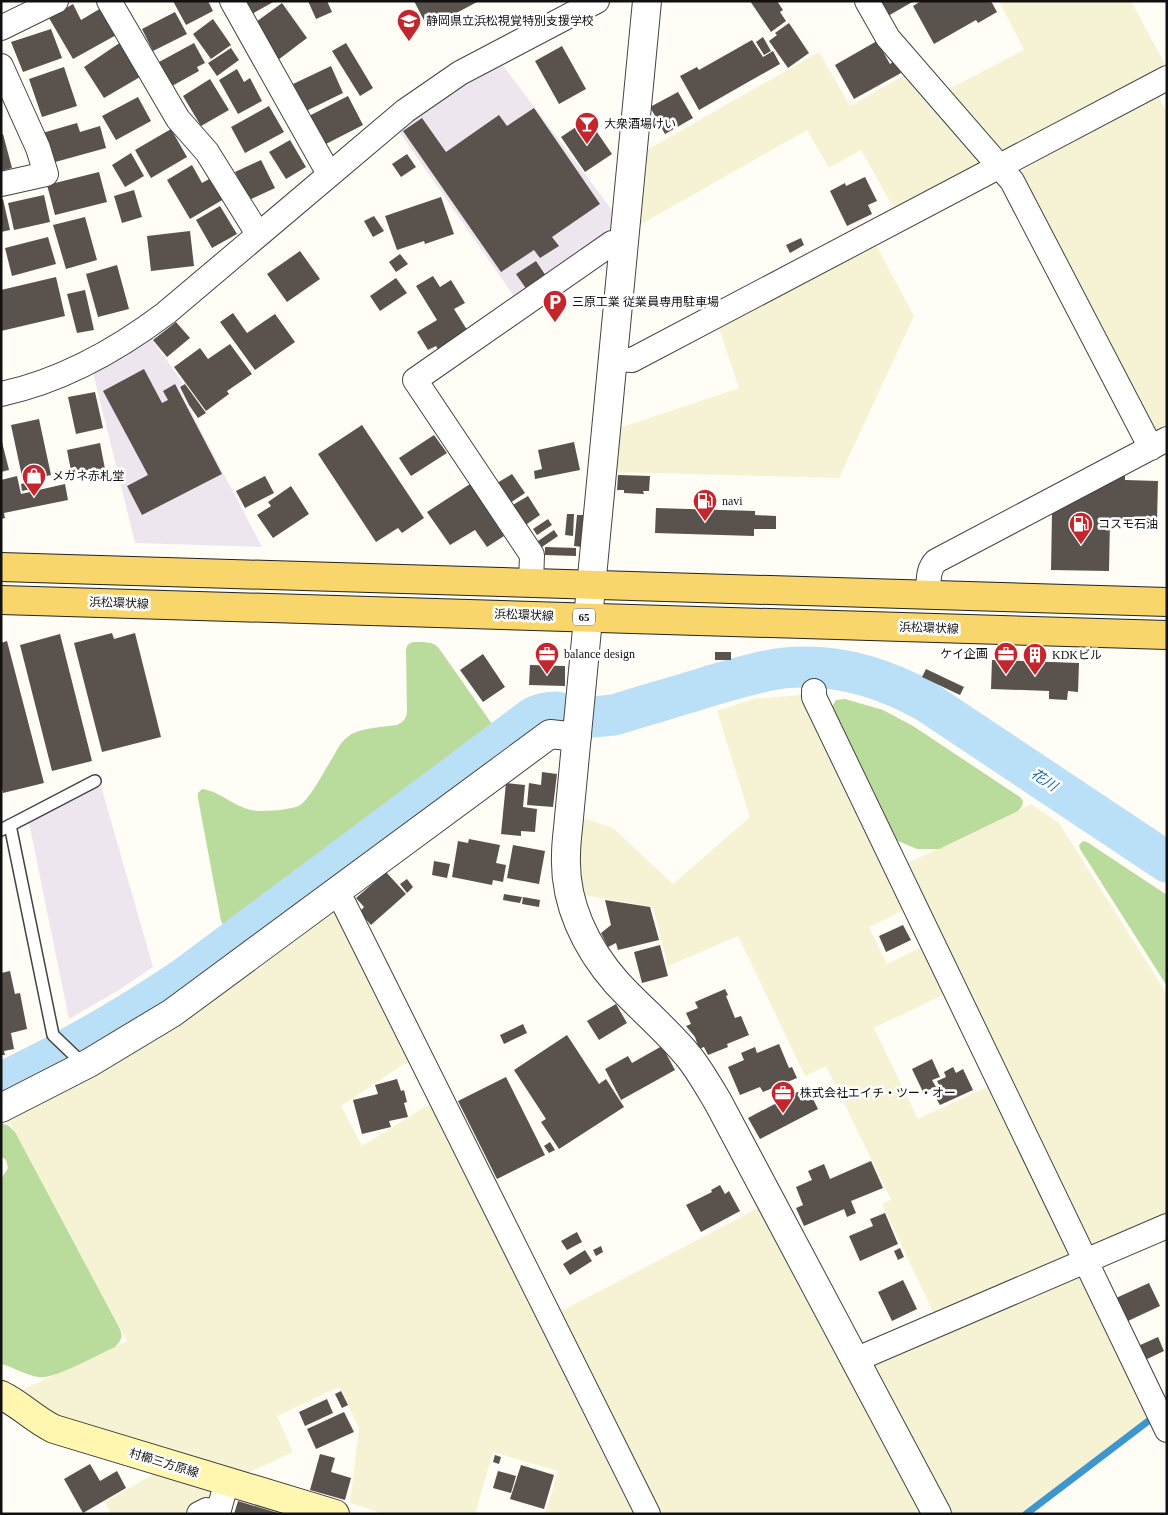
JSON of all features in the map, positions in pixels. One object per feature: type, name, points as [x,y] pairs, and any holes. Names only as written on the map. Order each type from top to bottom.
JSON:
[{"type":"main road","points":[[1,567],[1167,602]]},
{"type":"main road","name":"浜松環状線","points":[[1,600],[1167,635]]},
{"type":"main road","name":"村櫛三方原線","points":[[1,1395],[12,1400],[54,1430],[336,1514]]},
{"type":"street","points":[[1,28],[56,1]]},
{"type":"street","points":[[109,1],[178,119],[207,152],[258,234]]},
{"type":"street","points":[[232,1],[329,174]]},
{"type":"street","points":[[1,394],[45,382],[78,368],[138,334],[166,313],[405,111],[460,74],[597,1]]},
{"type":"street","points":[[647,1],[566,856],[570,894],[585,938],[600,962],[618,984],[689,1057],[718,1102],[937,1514]]},
{"type":"street","points":[[867,1],[888,38],[1012,181],[1159,443],[936,561],[931,566],[929,572],[928,595]]},
{"type":"street","points":[[1,66],[38,148],[46,174],[1,184]]},
{"type":"street","points":[[613,359],[632,360],[1167,78]]},
{"type":"street","points":[[531,583],[532,555],[415,380],[612,243],[624,244]]},
{"type":"street","points":[[814,691],[814,697],[1167,1430]]},
{"type":"street","points":[[1,1108],[78,1062],[124,1043],[179,1009],[550,734],[577,737]]},
{"type":"street","points":[[336,893],[344,904],[648,1514]]},
{"type":"street","points":[[855,1360],[1167,1226]]},
{"type":"street","points":[[213,1513],[227,1481]]},
{"type":"lane","points":[[78,1062],[53,1034],[6,828],[96,781]]},
{"type":"shaded area","points":[[999,1],[1131,1],[1167,68],[1010,152],[999,150],[947,90],[1024,50]]},
{"type":"shaded area","points":[[819,52],[850,106],[906,74],[980,159],[979,168],[896,212],[861,150],[829,168],[807,130],[638,226],[645,151]]},
{"type":"shaded area","points":[[501,63],[615,214],[613,236],[518,302],[398,130],[466,83]]},
{"type":"shaded area","points":[[1157,93],[1167,113],[1167,429],[1162,432],[1153,429],[1021,174],[1024,164]]},
{"type":"shaded area","points":[[875,243],[914,316],[839,478],[614,472],[619,428],[739,388],[718,325]]},
{"type":"shaded area","points":[[151,338],[183,383],[178,387],[262,547],[135,543],[93,372]]},
{"type":"shaded area","points":[[803,695],[906,909],[869,927],[887,964],[924,946],[947,993],[874,1028],[918,1119],[991,1085],[1070,1251],[1067,1260],[935,1316],[882,1204],[891,1200],[826,1066],[805,1076],[738,936],[668,966],[653,907],[583,895],[580,882],[578,856],[581,817],[613,828],[673,884],[750,817],[717,711],[753,699]]},
{"type":"shaded area","points":[[101,786],[153,967],[119,990],[69,1019],[29,823]]},
{"type":"shaded area","points":[[1031,804],[1059,823],[1167,994],[1167,1217],[1096,1247],[1086,1244],[904,865]]},
{"type":"shaded area","points":[[336,908],[411,1059],[341,1106],[362,1146],[433,1102],[638,1514],[545,1514],[558,1471],[493,1452],[475,1514],[384,1514],[350,1503],[359,1428],[339,1387],[277,1416],[293,1452],[248,1473],[66,1419],[54,1414],[22,1390],[127,1341],[7,1118]]},
{"type":"shaded area","points":[[760,1207],[923,1514],[658,1514],[558,1313]]},
{"type":"shaded area","points":[[1074,1275],[1084,1279],[1150,1416],[1021,1514],[950,1514],[874,1369],[877,1360]]},
{"type":"shaded area","points":[[154,1474],[213,1492],[213,1499],[182,1514],[111,1514],[105,1502]]},
{"type":"green space","points":[[414,642],[430,643],[438,647],[492,724],[494,729],[490,738],[235,927],[229,929],[224,927],[221,921],[198,793],[202,789],[209,790],[243,807],[259,811],[286,809],[300,805],[313,790],[346,738],[359,731],[397,725],[404,720],[407,712],[406,650],[408,644]]},
{"type":"green space","points":[[845,699],[883,710],[913,726],[1020,797],[1023,801],[1022,806],[1018,811],[939,849],[917,849],[898,841],[886,827],[831,708],[836,700]]},
{"type":"green space","points":[[1083,841],[1167,895],[1167,986],[1080,849],[1079,845]]},
{"type":"green space","points":[[1,1123],[9,1126],[15,1132],[121,1332],[121,1339],[115,1347],[65,1371],[45,1377],[33,1376],[1,1364],[1,1179],[8,1168],[6,1160],[1,1156]]},
{"type":"building","points":[[173,1],[208,1],[213,11],[186,25]]},
{"type":"building","points":[[245,1],[275,1],[252,14]]},
{"type":"building","points":[[308,1],[327,1],[332,12],[316,19]]},
{"type":"building","points":[[414,1],[479,1],[428,28]]},
{"type":"building","points":[[750,1],[777,1],[783,10],[780,12],[786,21],[771,32]]},
{"type":"building","points":[[879,1],[914,1],[888,16]]},
{"type":"building","points":[[921,1],[991,1],[997,12],[978,23],[976,20],[934,44],[913,6]]},
{"type":"building","points":[[282,3],[307,38],[278,60],[252,25]]},
{"type":"building","points":[[73,4],[81,20],[103,7],[118,34],[73,59],[49,18]]},
{"type":"building","points":[[175,12],[187,34],[153,51],[142,29]]},
{"type":"building","points":[[213,19],[231,45],[211,59],[193,34]]},
{"type":"building","points":[[789,23],[809,53],[788,68],[769,41],[777,35],[775,33]]},
{"type":"building","points":[[51,29],[62,58],[23,72],[11,42]]},
{"type":"building","points":[[763,37],[771,51],[764,55],[756,42]]},
{"type":"building","points":[[752,40],[763,57],[773,51],[780,64],[699,110],[680,76],[697,67],[699,70]]},
{"type":"building","points":[[877,41],[890,64],[894,61],[901,73],[854,99],[835,65]]},
{"type":"building","points":[[121,42],[140,77],[104,98],[84,67]]},
{"type":"building","points":[[194,43],[205,63],[197,67],[199,71],[172,86],[159,62]]},
{"type":"building","points":[[346,43],[373,88],[360,96],[332,51]]},
{"type":"building","points":[[562,46],[586,89],[559,104],[535,61]]},
{"type":"building","points":[[231,48],[239,60],[217,76],[208,63]]},
{"type":"building","points":[[331,66],[343,93],[306,111],[293,84]]},
{"type":"building","points":[[64,67],[77,106],[42,117],[29,79]]},
{"type":"building","points":[[237,69],[244,82],[250,78],[262,101],[238,114],[219,80]]},
{"type":"building","points":[[210,79],[229,110],[201,126],[183,96]]},
{"type":"building","points":[[678,92],[693,118],[665,134],[650,107]]},
{"type":"building","points":[[348,96],[363,125],[322,146],[307,117]]},
{"type":"building","points":[[138,97],[151,121],[116,140],[102,116]]},
{"type":"building","points":[[269,106],[284,132],[245,153],[231,127]]},
{"type":"building","points":[[534,108],[600,204],[552,237],[559,246],[540,258],[534,250],[501,272],[403,131],[422,118],[446,152],[499,115],[507,126]]},
{"type":"building","points":[[588,119],[612,154],[585,172],[561,137]]},
{"type":"building","points":[[77,123],[80,132],[100,126],[106,148],[48,164],[39,134]]},
{"type":"building","points":[[171,129],[187,157],[151,178],[135,150]]},
{"type":"building","points":[[3,134],[12,168],[1,171],[1,135]]},
{"type":"building","points":[[290,140],[306,167],[286,179],[269,152]]},
{"type":"building","points":[[131,153],[144,176],[125,187],[112,165]]},
{"type":"building","points":[[407,154],[416,167],[401,177],[392,164]]},
{"type":"building","points":[[261,160],[275,188],[249,200],[235,172]]},
{"type":"building","points":[[192,165],[202,183],[211,178],[224,199],[190,219],[167,180]]},
{"type":"building","points":[[99,172],[107,202],[55,215],[47,185]]},
{"type":"building","points":[[865,177],[877,201],[868,205],[872,214],[847,226],[830,191],[845,183],[846,186]]},
{"type":"building","points":[[134,190],[142,217],[122,223],[114,196]]},
{"type":"building","points":[[44,195],[50,222],[14,230],[8,203]]},
{"type":"building","points":[[441,197],[454,234],[425,244],[424,241],[397,250],[385,216]]},
{"type":"building","points":[[3,199],[10,230],[1,232],[1,200]]},
{"type":"building","points":[[220,206],[237,234],[212,248],[196,220]]},
{"type":"building","points":[[374,216],[384,231],[373,237],[364,221]]},
{"type":"building","points":[[85,217],[97,260],[66,269],[53,225]]},
{"type":"building","points":[[190,231],[194,266],[151,271],[147,236]]},
{"type":"building","points":[[48,237],[56,264],[12,276],[5,248]]},
{"type":"building","points":[[801,238],[804,245],[790,253],[786,245]]},
{"type":"building","points":[[300,251],[320,279],[287,302],[267,274]]},
{"type":"building","points":[[400,254],[408,264],[396,272],[389,262]]},
{"type":"building","points":[[536,261],[546,276],[527,290],[516,274]]},
{"type":"building","points":[[117,265],[129,309],[98,317],[86,274]]},
{"type":"building","points":[[433,276],[440,287],[451,280],[465,303],[454,309],[469,333],[439,351],[436,346],[428,350],[417,332],[437,320],[416,286]]},
{"type":"building","points":[[56,277],[65,316],[1,331],[1,290]]},
{"type":"building","points":[[396,278],[407,293],[380,311],[370,296]]},
{"type":"building","points":[[85,290],[94,330],[77,333],[67,294]]},
{"type":"building","points":[[233,313],[247,333],[275,314],[295,342],[255,370],[220,322]]},
{"type":"building","points":[[176,322],[190,338],[167,357],[153,340]]},
{"type":"building","points":[[230,344],[252,374],[227,391],[229,394],[206,411],[174,367],[200,348],[208,359]]},
{"type":"building","points":[[144,369],[162,403],[168,400],[163,391],[175,384],[222,474],[142,515],[127,486],[148,475],[103,391]]},
{"type":"building","points":[[185,384],[206,413],[198,418],[180,387]]},
{"type":"building","points":[[95,392],[103,428],[76,434],[68,397]]},
{"type":"building","points":[[39,419],[51,475],[23,481],[11,425]]},
{"type":"building","points":[[362,425],[424,518],[402,533],[398,528],[376,542],[318,454]]},
{"type":"building","points":[[434,435],[447,453],[411,476],[399,458]]},
{"type":"building","points":[[1,438],[9,470],[1,472]]},
{"type":"building","points":[[574,442],[580,470],[535,479],[534,471],[542,469],[538,450]]},
{"type":"building","points":[[100,443],[105,469],[72,476],[67,450]]},
{"type":"building","points":[[1125,472],[1125,480],[1158,481],[1157,521],[1110,520],[1109,571],[1051,570],[1052,511]]},
{"type":"building","points":[[512,474],[525,493],[510,503],[497,483]]},
{"type":"building","points":[[618,475],[650,476],[649,491],[643,491],[644,494],[624,493],[624,490],[617,490]]},
{"type":"building","name":"メガネ赤札堂","points":[[17,476],[21,494],[65,484],[68,500],[4,513],[5,518],[1,519],[1,480]]},
{"type":"building","points":[[265,476],[274,493],[245,508],[236,491]]},
{"type":"building","points":[[38,480],[40,487],[22,491],[21,484]]},
{"type":"building","points":[[470,484],[504,536],[487,547],[475,530],[450,545],[427,512]]},
{"type":"building","points":[[291,486],[309,514],[273,538],[257,515],[271,506],[268,502]]},
{"type":"building","points":[[528,496],[540,515],[524,526],[511,506]]},
{"type":"building","points":[[656,508],[755,511],[755,515],[776,516],[776,529],[754,529],[754,536],[655,533]]},
{"type":"building","points":[[567,514],[574,514],[573,536],[565,535]]},
{"type":"building","points":[[577,515],[585,515],[582,547],[574,546]]},
{"type":"building","points":[[548,519],[552,525],[537,535],[533,529]]},
{"type":"building","points":[[554,530],[558,536],[542,547],[538,541]]},
{"type":"building","points":[[545,547],[576,548],[576,556],[545,555]]},
{"type":"building","points":[[112,633],[114,639],[135,633],[161,737],[102,752],[74,643]]},
{"type":"building","points":[[60,634],[92,761],[52,771],[20,645]]},
{"type":"building","points":[[7,641],[44,783],[3,793],[1,785],[1,643]]},
{"type":"building","points":[[715,652],[731,652],[731,660],[715,660]]},
{"type":"building","points":[[483,654],[505,687],[483,702],[460,670]]},
{"type":"building","name":"KDKビル","points":[[992,660],[1079,663],[1078,692],[1068,691],[1067,700],[1049,699],[1049,691],[991,689]]},
{"type":"building","points":[[530,665],[565,666],[565,686],[529,685]]},
{"type":"building","points":[[926,669],[964,687],[960,695],[922,677]]},
{"type":"building","points":[[542,772],[557,774],[553,807],[527,805],[529,783],[541,785]]},
{"type":"building","points":[[506,783],[525,785],[523,807],[537,809],[535,832],[521,831],[521,836],[501,834]]},
{"type":"building","points":[[469,839],[500,845],[496,863],[506,865],[503,882],[493,880],[492,885],[452,877],[458,841],[468,843]]},
{"type":"building","points":[[513,845],[545,851],[539,884],[507,878]]},
{"type":"building","points":[[434,861],[450,864],[447,878],[432,875]]},
{"type":"building","points":[[386,872],[406,894],[371,925],[359,912],[364,907],[356,898]]},
{"type":"building","points":[[407,879],[413,887],[407,893],[400,884]]},
{"type":"building","points":[[504,894],[522,897],[520,903],[503,900]]},
{"type":"building","points":[[523,897],[540,900],[539,907],[522,904]]},
{"type":"building","points":[[605,900],[650,907],[659,940],[618,950],[616,943],[608,947],[601,933],[611,925]]},
{"type":"building","points":[[903,925],[911,940],[886,952],[879,936]]},
{"type":"building","points":[[660,945],[668,976],[642,983],[634,952]]},
{"type":"building","points":[[10,971],[15,994],[20,993],[27,1029],[11,1033],[14,1049],[4,1051],[5,1055],[1,1055],[1,973]]},
{"type":"building","points":[[725,989],[735,1018],[741,1016],[749,1035],[727,1044],[728,1047],[708,1055],[704,1047],[699,1049],[695,1037],[686,1026],[691,1024],[686,1013],[698,1008],[695,1002]]},
{"type":"building","points":[[616,1004],[627,1023],[599,1040],[587,1021]]},
{"type":"building","points":[[523,1024],[527,1033],[504,1044],[500,1035]]},
{"type":"building","points":[[567,1035],[599,1084],[606,1079],[624,1107],[559,1149],[541,1122],[546,1119],[514,1070]]},
{"type":"building","points":[[779,1044],[789,1068],[792,1067],[797,1078],[763,1092],[760,1087],[740,1095],[728,1067],[744,1060],[741,1053],[755,1047],[757,1053]]},
{"type":"building","points":[[662,1046],[675,1070],[621,1100],[605,1069],[628,1056],[632,1063]]},
{"type":"building","points":[[932,1059],[940,1077],[932,1080],[936,1087],[923,1092],[912,1069]]},
{"type":"building","points":[[953,1067],[956,1073],[963,1069],[973,1090],[940,1105],[934,1095],[942,1091],[937,1081],[946,1077],[944,1072]]},
{"type":"building","points":[[506,1077],[545,1155],[497,1179],[458,1101]]},
{"type":"building","points":[[397,1079],[401,1091],[404,1090],[407,1102],[404,1103],[408,1117],[389,1121],[391,1127],[362,1134],[353,1100],[378,1094],[375,1085]]},
{"type":"building","points":[[807,1087],[818,1109],[760,1139],[748,1118]]},
{"type":"building","points":[[550,1142],[555,1150],[549,1153],[544,1146]]},
{"type":"building","points":[[871,1161],[883,1188],[851,1201],[856,1213],[847,1217],[844,1209],[804,1226],[796,1208],[803,1205],[796,1187],[812,1180],[808,1171],[824,1164],[830,1179]]},
{"type":"building","points":[[720,1185],[725,1194],[729,1191],[740,1211],[701,1232],[686,1205],[712,1192],[711,1190]]},
{"type":"building","points":[[885,1213],[898,1244],[860,1261],[849,1236],[873,1226],[870,1219]]},
{"type":"building","points":[[577,1232],[582,1242],[567,1250],[561,1241]]},
{"type":"building","points":[[601,1246],[603,1252],[596,1256],[593,1250]]},
{"type":"building","points":[[900,1248],[904,1257],[898,1260],[894,1251]]},
{"type":"building","points":[[585,1250],[592,1261],[570,1275],[563,1264]]},
{"type":"building","points":[[903,1280],[917,1309],[892,1321],[878,1292]]},
{"type":"building","points":[[1149,1283],[1160,1306],[1128,1321],[1116,1298]]},
{"type":"building","points":[[1158,1337],[1164,1351],[1145,1360],[1138,1346]]},
{"type":"building","points":[[341,1391],[348,1405],[342,1408],[335,1394]]},
{"type":"building","points":[[327,1399],[333,1413],[305,1426],[299,1412]]},
{"type":"building","points":[[344,1412],[354,1432],[316,1449],[307,1429]]},
{"type":"building","points":[[320,1454],[335,1458],[331,1472],[351,1478],[345,1500],[310,1490]]},
{"type":"building","points":[[495,1455],[501,1457],[499,1464],[493,1462]]},
{"type":"building","points":[[90,1464],[100,1481],[117,1471],[126,1488],[83,1513],[64,1479]]},
{"type":"building","points":[[521,1465],[554,1475],[544,1509],[510,1499]]},
{"type":"building","points":[[498,1471],[516,1476],[511,1493],[493,1488]]},
{"type":"building","points":[[238,1501],[278,1513],[278,1514],[234,1514]]},
{"type":"waterway","name":"花川","points":[[593,717],[614,715],[737,678],[775,669],[822,668],[858,674],[893,685],[927,702],[1167,862]]},
{"type":"waterway","points":[[1,1083],[96,1033],[186,977],[534,717],[545,713],[557,712]]},
{"type":"waterway","points":[[1026,1514],[1151,1419]]},
{"type":"place","name":"静岡県立浜松視覚特別支援学校","points":[[409,42]]},
{"type":"place","name":"大衆酒場けい","points":[[587,145]]},
{"type":"place","name":"三原工業 従業員専用駐車場","points":[[555,323]]},
{"type":"place","name":"メガネ赤札堂","points":[[34,497]]},
{"type":"place","name":"navi","points":[[705,522]]},
{"type":"place","name":"コスモ石油","points":[[1081,545]]},
{"type":"place","name":"balance design","points":[[547,675]]},
{"type":"place","name":"ケイ企画","points":[[1006,675]]},
{"type":"place","name":"KDKビル","points":[[1035,676]]},
{"type":"place","name":"株式会社エイチ・ツー・オー","points":[[783,1114]]}]
